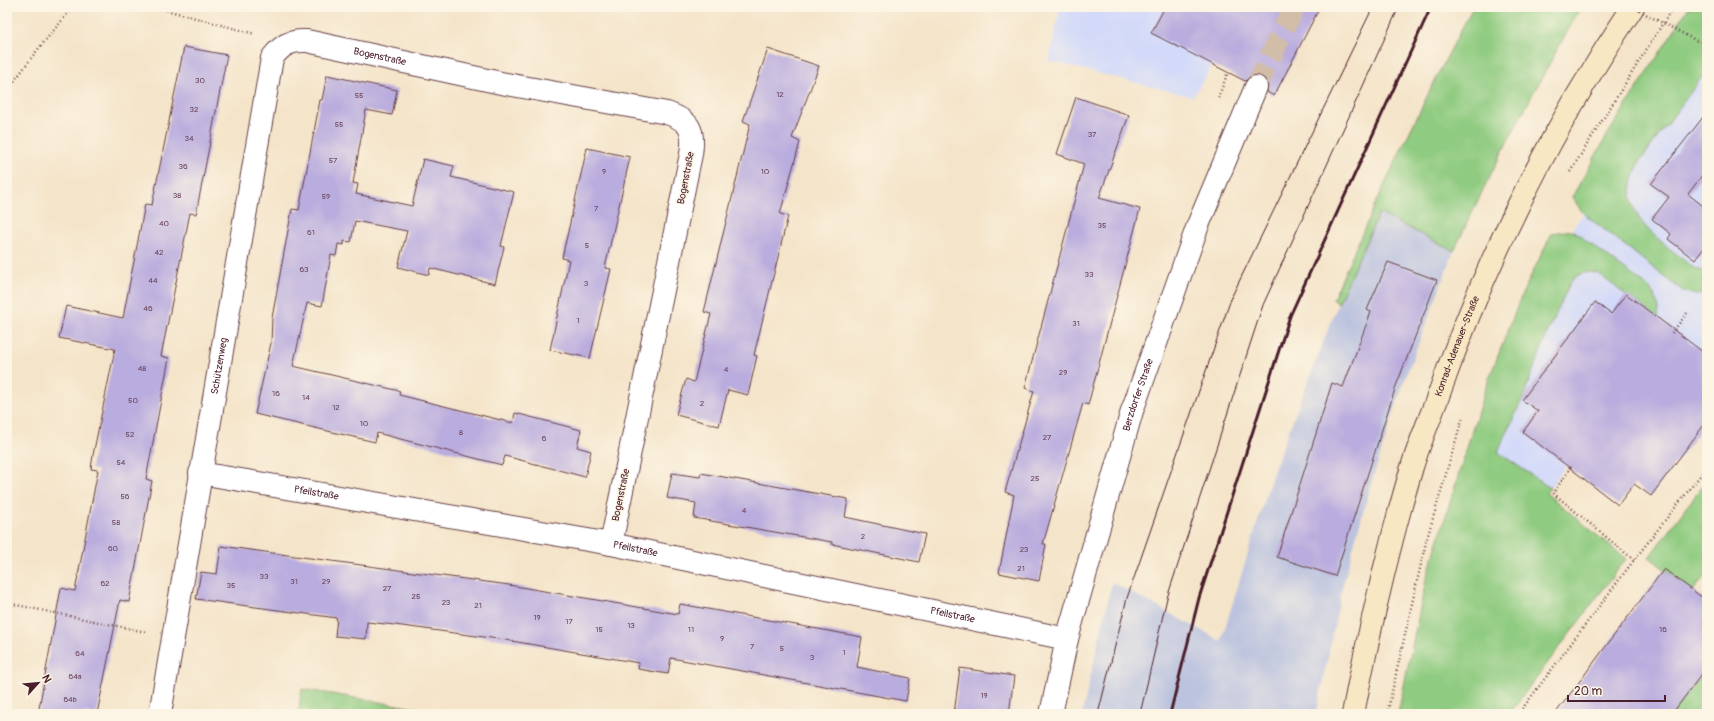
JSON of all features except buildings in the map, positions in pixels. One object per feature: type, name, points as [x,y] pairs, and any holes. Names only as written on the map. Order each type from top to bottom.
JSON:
[{"type":"main road","name":"Konrad-Adenauer-Straße","points":[[1353,714],[1380,588],[1408,480],[1459,337],[1485,275],[1528,185],[1572,106],[1632,7]]},
{"type":"street","name":"Schützenweg","points":[[160,714],[171,638],[272,58],[278,50],[297,42]]},
{"type":"street","name":"Bogenstraße","points":[[297,42],[501,83],[667,113],[682,118],[692,132],[693,141],[691,154],[611,544]]},
{"type":"street","name":"Berzdorfer Straße","points":[[1051,714],[1067,639],[1132,411],[1198,225],[1256,87]]},
{"type":"street","name":"Pfeilstraße","points":[[200,473],[611,544],[1067,639]]},
{"type":"path","points":[[7,91],[35,53],[73,7]]},
{"type":"path","points":[[155,7],[297,42]]},
{"type":"path","points":[[1632,7],[1701,43]]},
{"type":"path","points":[[1568,175],[1673,7]]},
{"type":"path","points":[[1672,333],[1687,313]]},
{"type":"path","points":[[1387,714],[1426,542],[1463,415]]},
{"type":"path","points":[[1571,467],[1553,493],[1634,560]]},
{"type":"path","points":[[1528,714],[1522,709],[1634,560],[1707,467]]},
{"type":"path","points":[[7,602],[171,638]]},
{"type":"shaded area","points":[[1060,7],[1248,7],[1193,97],[1049,61]]},
{"type":"shaded area","points":[[1707,70],[1707,272],[1694,269],[1646,229],[1637,218],[1631,190],[1634,175],[1641,160]]},
{"type":"shaded area","points":[[1379,213],[1454,251],[1404,381],[1372,480],[1343,584],[1316,714],[1082,714],[1112,582],[1221,641],[1274,469],[1338,304]]},
{"type":"shaded area","points":[[1583,213],[1683,291],[1695,295],[1707,294],[1707,421],[1651,496],[1634,484],[1618,505],[1575,472],[1571,458],[1550,488],[1498,452],[1522,400],[1548,331],[1573,278],[1586,272],[1597,273],[1658,318],[1653,292],[1572,230]]},
{"type":"green space","points":[[1473,7],[1581,7],[1515,128],[1454,251],[1379,213],[1338,304],[1333,299],[1366,225],[1418,115]]},
{"type":"green space","points":[[1689,7],[1707,7],[1707,70],[1641,160],[1634,176],[1631,189],[1632,202],[1636,213],[1652,233],[1689,264],[1697,269],[1707,272],[1707,294],[1695,295],[1683,291],[1583,213],[1572,197],[1608,134]]},
{"type":"green space","points":[[1572,230],[1648,287],[1654,294],[1657,302],[1659,310],[1658,319],[1597,273],[1589,272],[1580,274],[1574,278],[1570,283],[1548,331],[1522,400],[1498,452],[1550,488],[1546,493],[1626,559],[1512,710],[1517,714],[1398,714],[1426,580],[1485,389],[1523,292],[1552,233]]},
{"type":"green space","points":[[1707,480],[1707,573],[1693,591],[1649,557]]},
{"type":"green space","points":[[1707,667],[1707,714],[1672,714]]},
{"type":"green space","points":[[302,689],[450,714],[298,714]]},
{"type":"tunnel","points":[[1256,87],[1294,7]]},
{"type":"tram line","points":[[1098,714],[1127,598],[1232,296],[1373,7]]},
{"type":"tram line","points":[[1140,714],[1167,598],[1263,305],[1399,7]]},
{"type":"railway","points":[[1170,714],[1199,598],[1290,316],[1431,7]]}]
